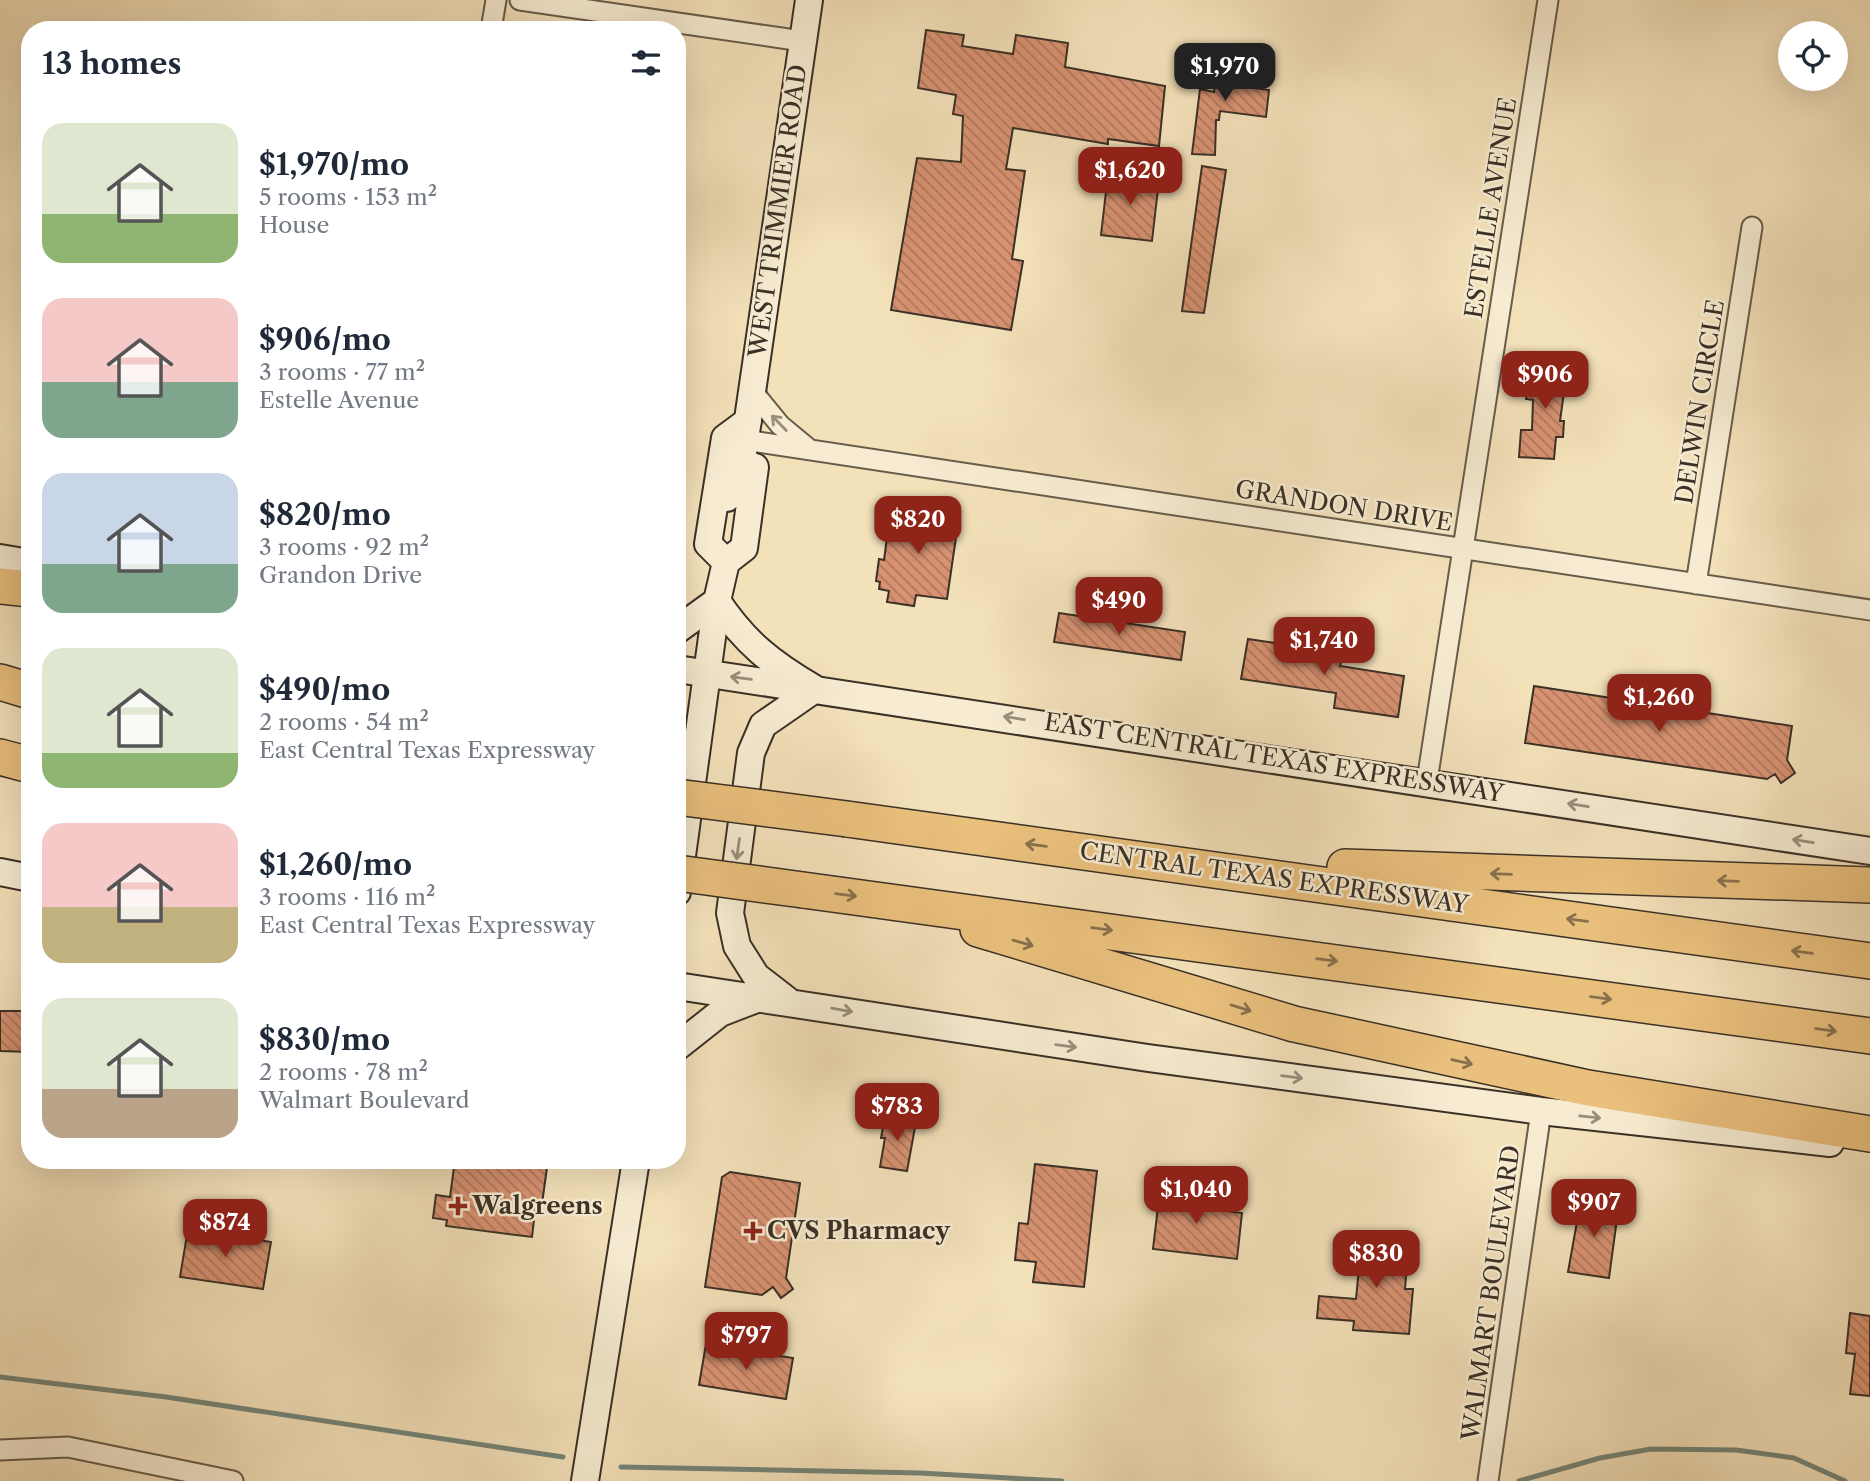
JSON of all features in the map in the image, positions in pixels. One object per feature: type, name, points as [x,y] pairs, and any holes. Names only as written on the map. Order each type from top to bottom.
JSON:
[{"type":"highway","points":[[0,586],[21,588]]},
{"type":"highway","points":[[0,682],[21,688]]},
{"type":"highway","points":[[0,757],[21,763]]},
{"type":"highway","name":"CENTRAL TEXAS EXPRESSWAY","points":[[686,798],[1870,961]]},
{"type":"highway","points":[[1214,870],[1250,862],[1454,873],[1870,885]]},
{"type":"highway","points":[[686,874],[1870,1036]]},
{"type":"highway","points":[[888,900],[1294,1024],[1588,1088],[1870,1134]]},
{"type":"main road","name":"WEST TRIMMIER ROAD","points":[[686,833],[718,601],[726,562],[744,548],[753,432],[753,391],[809,0]]},
{"type":"main road","points":[[726,562],[709,544],[725,438],[753,432]]},
{"type":"main road","points":[[0,558],[21,562]]},
{"type":"main road","points":[[686,624],[718,601],[759,652],[777,667],[815,689],[764,725],[751,753],[730,913],[737,946],[756,976],[788,1001]]},
{"type":"main road","name":"EAST CENTRAL TEXAS EXPRESSWAY","points":[[686,670],[1427,781],[1870,851]]},
{"type":"main road","points":[[0,872],[21,876]]},
{"type":"main road","points":[[686,987],[788,1001],[1005,1038],[1541,1111],[1870,1148]]},
{"type":"main road","points":[[686,1040],[720,1013],[761,997]]},
{"type":"main road","points":[[585,1481],[635,1169]]},
{"type":"street","points":[[492,21],[496,0]]},
{"type":"street","points":[[520,0],[664,21]]},
{"type":"street","name":"ESTELLE AVENUE","points":[[1427,781],[1548,0]]},
{"type":"street","points":[[686,24],[802,41]]},
{"type":"street","name":"DELWIN CIRCLE","points":[[1696,584],[1752,226]]},
{"type":"street","name":"GRANDON DRIVE","points":[[753,391],[780,425],[810,449]]},
{"type":"street","name":"GRANDON DRIVE","points":[[753,432],[810,449],[1870,610]]},
{"type":"street","name":"WALMART BOULEVARD","points":[[1488,1481],[1541,1111]]},
{"type":"street","points":[[0,1450],[68,1447],[233,1481]]},
{"type":"building","points":[[926,30],[964,35],[962,46],[1013,54],[1016,35],[1068,43],[1065,67],[1165,86],[1159,146],[1108,139],[1108,144],[1013,128],[1006,169],[1025,171],[1012,259],[1023,261],[1011,330],[891,310],[917,158],[961,162],[963,116],[953,114],[956,95],[918,88]]},
{"type":"building","points":[[1220,55],[1243,58],[1239,86],[1269,90],[1266,117],[1220,111],[1219,120],[1216,120],[1215,155],[1192,154],[1200,89],[1214,92]]},
{"type":"building","points":[[1202,166],[1226,170],[1204,313],[1182,311]]},
{"type":"building","points":[[1108,174],[1159,180],[1152,241],[1101,235]]},
{"type":"building","points":[[1539,359],[1568,363],[1560,421],[1564,421],[1563,437],[1556,437],[1554,459],[1519,457],[1521,430],[1532,430],[1533,400],[1526,399],[1529,379],[1536,380]]},
{"type":"building","points":[[891,508],[959,517],[947,599],[916,595],[914,606],[887,602],[889,591],[879,589],[880,582],[876,581],[879,559],[884,560]]},
{"type":"building","points":[[1059,613],[1185,632],[1181,660],[1054,642]]},
{"type":"building","points":[[1248,639],[1343,653],[1340,666],[1404,676],[1398,717],[1334,708],[1336,693],[1241,679]]},
{"type":"building","points":[[1534,686],[1792,726],[1787,760],[1795,773],[1781,783],[1775,774],[1767,779],[1525,743]]},
{"type":"building","points":[[0,1011],[21,1011],[21,1052],[0,1051]]},
{"type":"building","points":[[895,1115],[916,1122],[907,1171],[880,1167],[885,1138],[881,1138],[884,1122],[887,1123],[888,1118],[894,1119]]},
{"type":"building","points":[[1035,1164],[1097,1171],[1084,1287],[1033,1282],[1036,1262],[1015,1260],[1019,1223],[1028,1224]]},
{"type":"building","name":"Walgreens","points":[[454,1169],[547,1169],[542,1204],[536,1203],[532,1237],[446,1226],[447,1220],[433,1218],[436,1195],[450,1197]]},
{"type":"building","name":"CVS Pharmacy","points":[[730,1172],[800,1183],[786,1278],[793,1289],[781,1298],[773,1287],[762,1295],[705,1287],[722,1177]]},
{"type":"building","points":[[1160,1190],[1220,1198],[1219,1210],[1242,1213],[1237,1259],[1153,1249]]},
{"type":"building","points":[[1581,1199],[1619,1204],[1609,1278],[1568,1272]]},
{"type":"building","points":[[188,1229],[271,1242],[263,1289],[180,1277]]},
{"type":"building","points":[[1362,1235],[1409,1239],[1405,1289],[1413,1289],[1409,1334],[1353,1330],[1354,1321],[1317,1318],[1319,1296],[1356,1299]]},
{"type":"building","points":[[1850,1313],[1870,1316],[1870,1396],[1850,1394],[1855,1354],[1846,1353]]},
{"type":"building","points":[[706,1344],[793,1358],[786,1399],[699,1385]]},
{"type":"waterway","points":[[0,1377],[166,1397],[563,1457]]},
{"type":"waterway","points":[[1519,1481],[1600,1458],[1651,1449],[1736,1450],[1794,1458],[1845,1481]]},
{"type":"waterway","points":[[621,1467],[920,1473],[1062,1481]]},
{"type":"place","name":"Walgreens","points":[[458,1206]]},
{"type":"place","name":"CVS Pharmacy","points":[[753,1231]]}]
